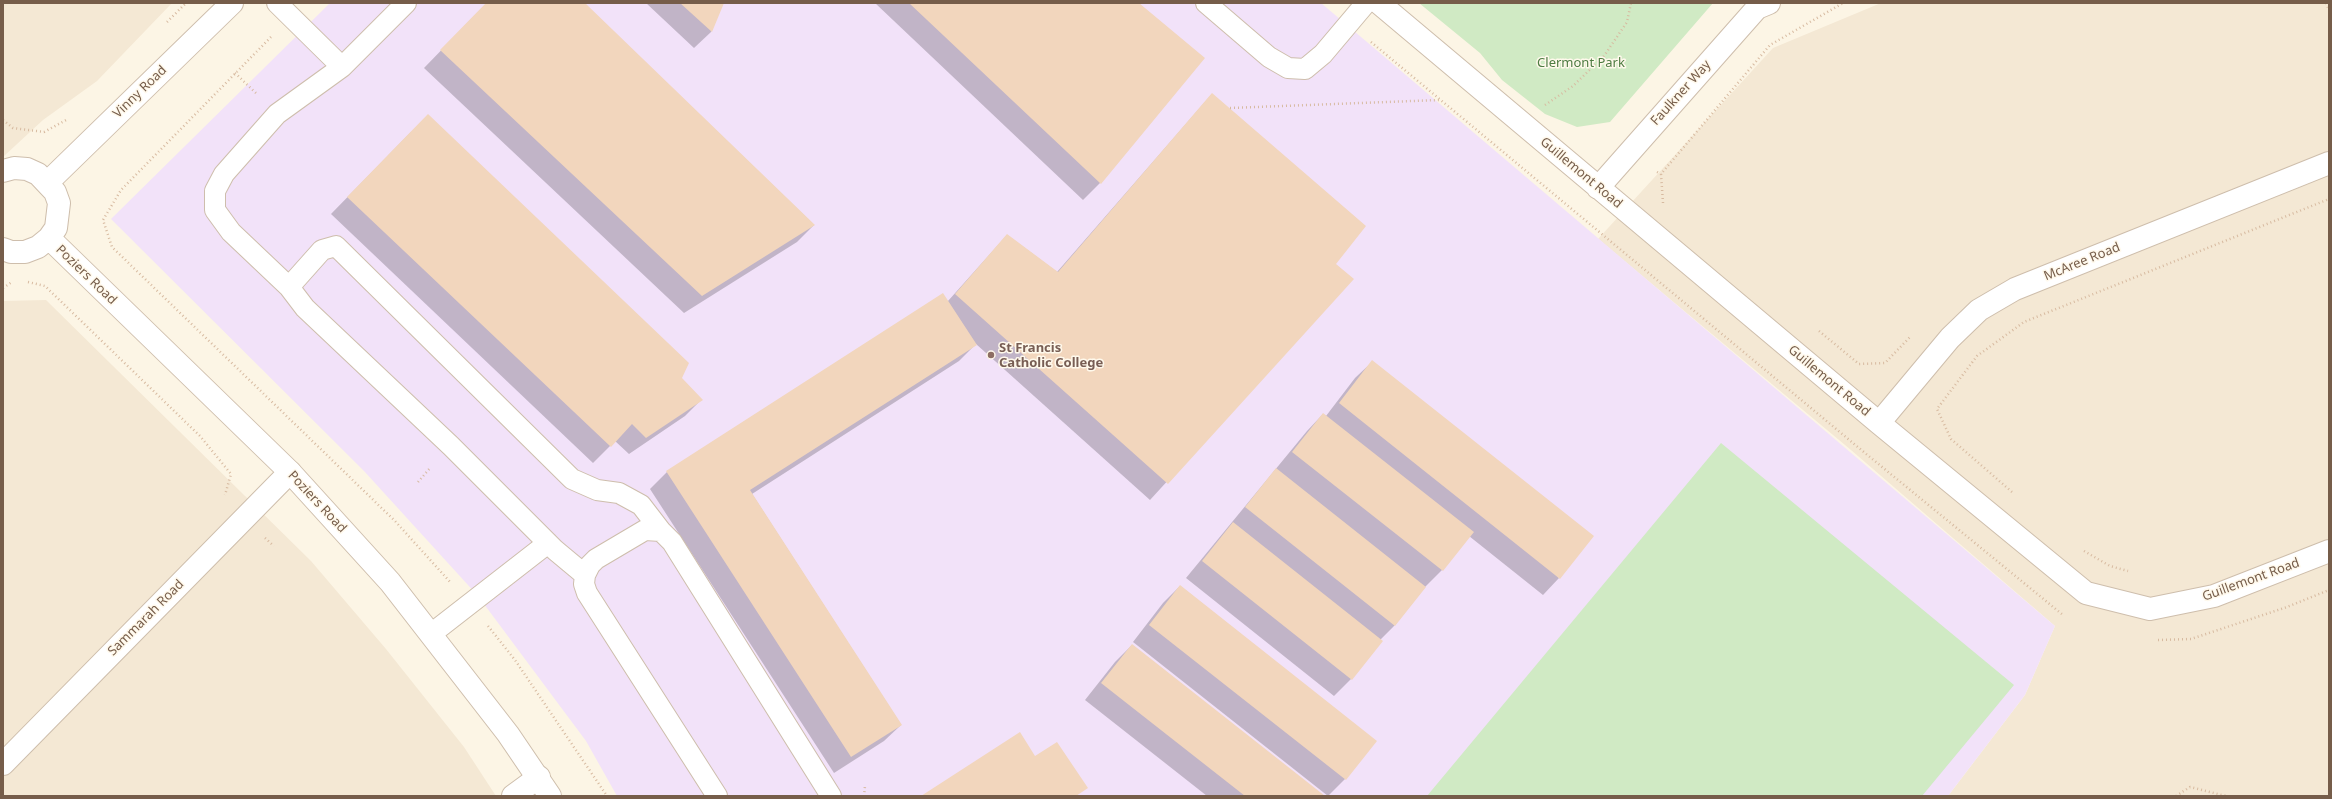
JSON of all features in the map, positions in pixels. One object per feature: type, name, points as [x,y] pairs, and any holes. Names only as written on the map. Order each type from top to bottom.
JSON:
[{"type":"street","name":"Vinny Road","points":[[48,182],[232,3]]},
{"type":"street","name":"Guillemont Road","points":[[1379,3],[1879,423],[2086,593],[2150,609],[2214,596],[2329,551]]},
{"type":"street","name":"Faulkner Way","points":[[1598,188],[1757,8],[1769,3]]},
{"type":"street","name":"McAree Road","points":[[1879,423],[1950,338],[1979,310],[2015,289],[2329,163]]},
{"type":"street","points":[[3,170],[14,168],[27,169],[38,174],[48,182],[55,192],[59,204],[56,228],[49,238],[38,247],[25,252],[11,252],[3,249]]},
{"type":"street","name":"Poziers Road","points":[[49,238],[290,472],[390,582],[539,777],[550,796]]},
{"type":"street","name":"Sammarah Road","points":[[3,764],[290,472]]},
{"type":"street","points":[[514,796],[539,777]]},
{"type":"lane","points":[[277,3],[342,67]]},
{"type":"lane","points":[[406,3],[342,67],[277,114],[224,174],[215,191],[215,210],[231,232],[289,286],[305,308],[451,446],[548,543],[584,575]]},
{"type":"lane","points":[[1206,3],[1269,57],[1288,68],[1305,68],[1322,54],[1366,3]]},
{"type":"lane","points":[[289,286],[322,250],[336,246],[572,479],[597,490],[619,493],[641,505],[660,531],[672,542],[831,796]]},
{"type":"lane","points":[[660,531],[645,530],[596,559],[584,575],[584,584],[587,593],[717,796]]},
{"type":"lane","points":[[431,634],[548,543]]},
{"type":"path","points":[[164,25],[186,3]]},
{"type":"path","points":[[1542,108],[1573,86],[1604,56],[1627,22],[1631,3]]},
{"type":"path","points":[[1663,205],[1661,174],[1770,45],[1843,3]]},
{"type":"path","points":[[2326,3],[2329,10]]},
{"type":"path","points":[[291,17],[121,190],[103,220],[112,246],[395,521],[470,604],[515,660],[607,796]]},
{"type":"path","points":[[1349,24],[1877,464],[2055,610],[2067,617]]},
{"type":"path","points":[[1230,108],[1439,100]]},
{"type":"path","points":[[3,120],[13,128],[44,132],[74,116]]},
{"type":"path","points":[[1657,172],[1661,174]]},
{"type":"path","points":[[2017,496],[1951,439],[1937,409],[1977,356],[2024,322],[2329,198]]},
{"type":"path","points":[[3,288],[17,279]]},
{"type":"path","points":[[24,281],[45,286],[200,436],[230,474],[223,503],[274,546]]},
{"type":"path","points":[[1816,329],[1859,364],[1885,363],[1912,335]]},
{"type":"path","points":[[2078,548],[2110,566],[2132,572]]},
{"type":"path","points":[[2158,640],[2191,639],[2287,608],[2329,590]]},
{"type":"path","points":[[864,796],[865,786]]},
{"type":"path","points":[[2176,796],[2190,787],[2226,796]]},
{"type":"shaded area","points":[[3,3],[172,3],[97,81],[43,120],[3,157]]},
{"type":"shaded area","name":"St Francis Catholic College","points":[[330,3],[1321,3],[2055,626],[2025,695],[1948,796],[617,796],[586,741],[478,596],[364,471],[111,219]]},
{"type":"shaded area","points":[[1881,3],[2329,3],[2329,796],[1948,796],[2025,695],[2055,626],[1851,450],[1598,239],[1773,48]]},
{"type":"shaded area","points":[[46,300],[311,561],[386,649],[464,747],[496,796],[3,796],[3,301]]},
{"type":"green space","name":"Clermont Park","points":[[1419,3],[1713,3],[1610,122],[1577,127],[1545,114],[1502,80],[1480,53]]},
{"type":"green space","points":[[1721,443],[2014,685],[1922,796],[1427,796]]},
{"type":"building","points":[[486,3],[585,3],[815,225],[702,296],[440,50]]},
{"type":"building","points":[[680,3],[724,3],[712,32]]},
{"type":"building","points":[[909,3],[1139,3],[1205,58],[1101,184]]},
{"type":"building","points":[[1212,93],[1366,226],[1336,264],[1354,279],[1168,484],[955,294],[1007,234],[1058,272]]},
{"type":"building","points":[[428,114],[689,363],[682,378],[703,400],[646,438],[632,424],[611,447],[347,197]]},
{"type":"building","points":[[943,293],[977,345],[750,490],[902,725],[851,757],[666,471]]},
{"type":"building","points":[[1372,360],[1594,536],[1560,579],[1339,403]]},
{"type":"building","points":[[1323,413],[1474,532],[1443,571],[1292,452]]},
{"type":"building","points":[[1276,468],[1426,587],[1395,626],[1245,507]]},
{"type":"building","points":[[1233,522],[1383,641],[1352,680],[1202,561]]},
{"type":"building","points":[[1180,585],[1377,741],[1346,780],[1149,625]]},
{"type":"building","points":[[1132,644],[1325,796],[1245,796],[1101,683]]},
{"type":"building","points":[[1020,732],[1035,756],[1057,742],[1088,788],[1076,796],[921,796]]},
{"type":"place","name":"St Francis Catholic College","points":[[991,355]]}]
